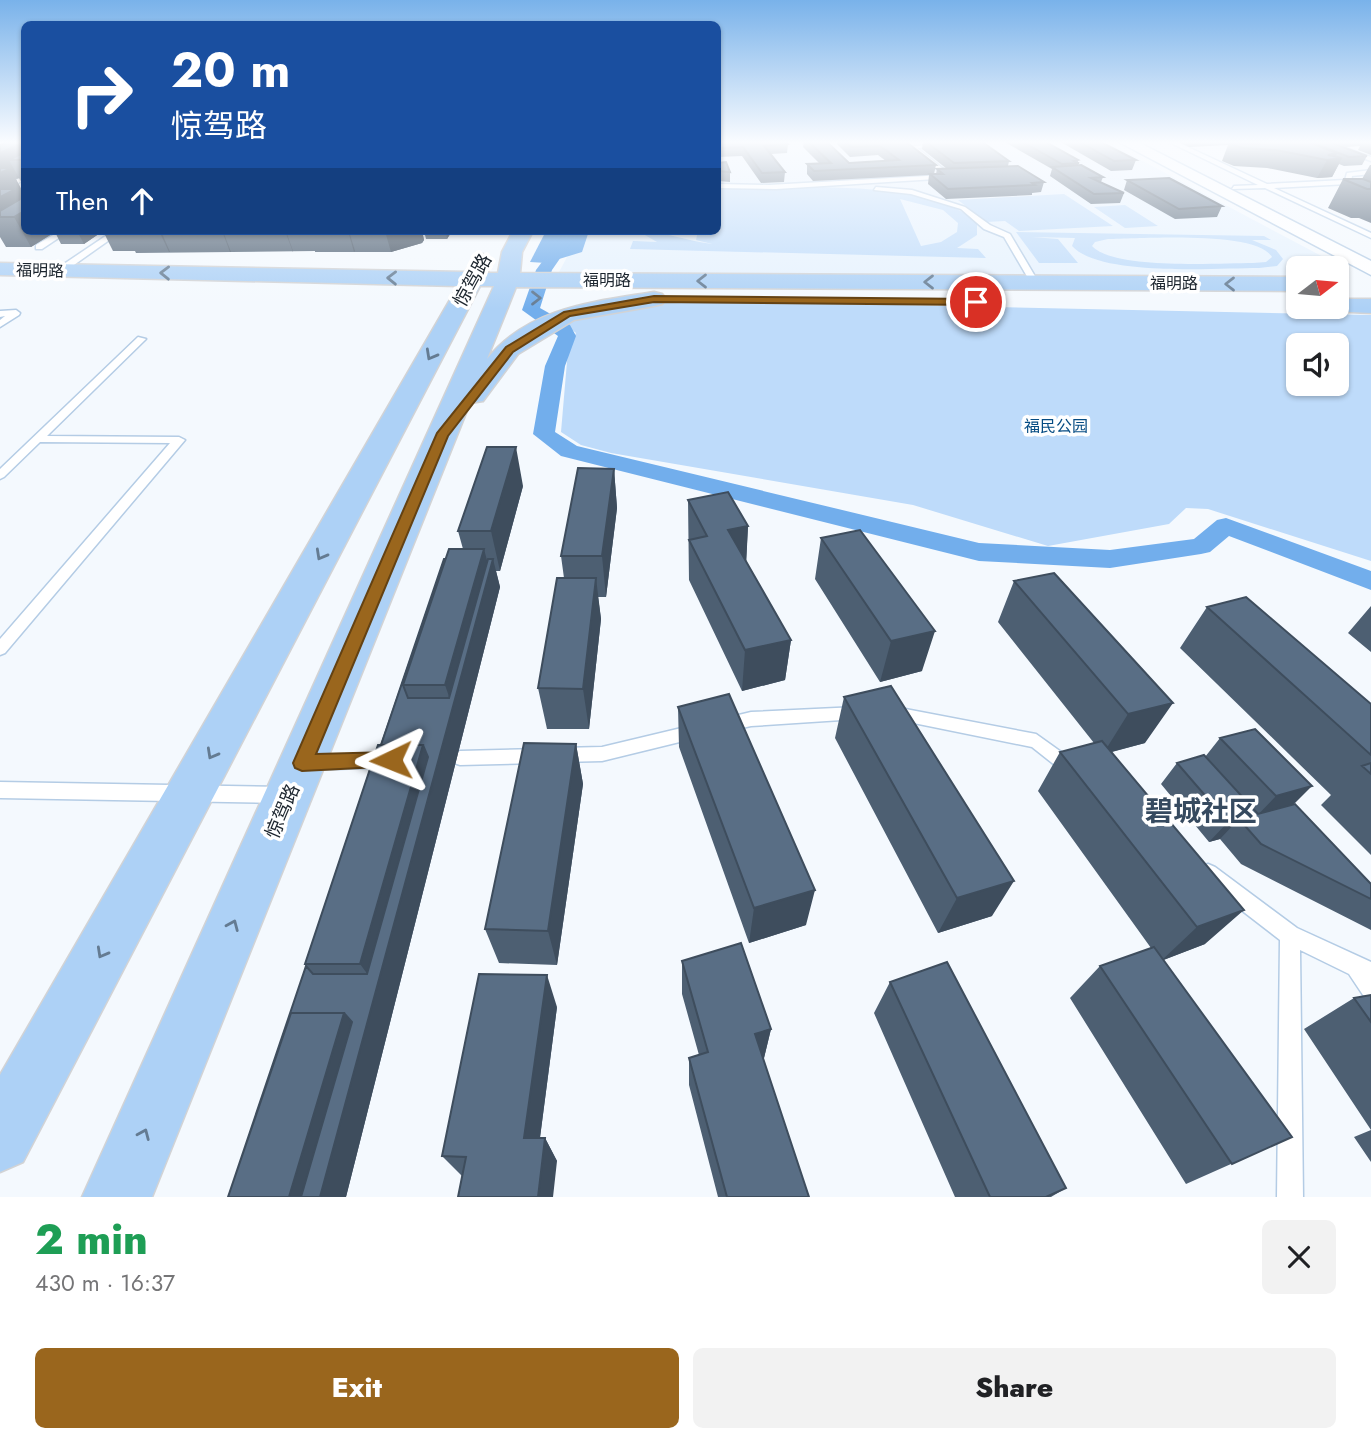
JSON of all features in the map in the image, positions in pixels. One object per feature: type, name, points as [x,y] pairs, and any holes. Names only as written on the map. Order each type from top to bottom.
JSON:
[{"type":"main road","points":[[1232,197],[1371,269]]},
{"type":"main road","points":[[1252,197],[1371,256]]},
{"type":"main road","name":"惊驾路","points":[[117,1197],[442,435],[492,289],[499,235]]},
{"type":"main road","name":"惊驾路","points":[[0,1139],[191,791],[492,289],[521,235]]},
{"type":"main road","name":"福明路","points":[[0,269],[492,289],[568,299],[1035,283],[1286,284]]},
{"type":"main road","points":[[1349,284],[1371,284]]},
{"type":"main road","name":"福明路","points":[[0,289],[492,289]]},
{"type":"main road","points":[[442,435],[509,349],[530,337],[568,299]]},
{"type":"main road","name":"福明路","points":[[568,299],[567,314],[654,299],[1286,305]]},
{"type":"main road","points":[[1349,306],[1371,306]]},
{"type":"lane","points":[[927,197],[963,208],[987,228],[1007,236],[1035,283]]},
{"type":"lane","points":[[1287,197],[1371,236]]},
{"type":"lane","points":[[39,247],[58,235]]},
{"type":"lane","points":[[61,270],[112,235]]},
{"type":"lane","points":[[0,314],[16,313],[0,324]]},
{"type":"lane","points":[[0,475],[5,466],[37,439],[141,339]]},
{"type":"lane","points":[[0,649],[179,440],[37,439]]},
{"type":"lane","points":[[460,758],[601,754],[751,719],[888,712],[1035,741],[1091,783]]},
{"type":"lane","points":[[0,790],[191,791],[295,779],[391,760]]},
{"type":"lane","points":[[1190,859],[1290,935],[1364,970],[1371,987]]},
{"type":"lane","points":[[1290,935],[1290,1197]]},
{"type":"shaded area","points":[[721,197],[1210,197],[1322,256],[1286,256],[1286,280],[559,272],[579,235],[721,235]]},
{"type":"green space","points":[[721,197],[919,197],[955,208],[977,223],[977,235],[957,248],[978,249],[986,258],[630,249],[633,241],[657,242],[645,235],[666,235],[712,244],[696,240],[697,235],[721,235]],"holes":[[[900,199],[943,210],[958,223],[957,232],[941,242],[921,246]]]},
{"type":"green space","points":[[1068,197],[1113,226],[1019,231],[1005,221],[986,222],[958,200]]},
{"type":"green space","points":[[1125,205],[1158,226],[1125,228],[1094,207]]},
{"type":"green space","points":[[1016,232],[1264,236],[1271,240],[1252,240],[1276,250],[1283,259],[1277,266],[1259,268],[1132,267],[1086,256],[1072,246],[1075,238],[1032,237],[1058,239],[1078,263],[1039,263]],"holes":[[[1108,239],[1221,239],[1262,248],[1272,257],[1266,262],[1253,263],[1143,262],[1104,254],[1092,246],[1095,242]]]},
{"type":"green space","name":"福民公园","points":[[654,300],[1286,313],[1286,319],[1349,319],[1349,315],[1371,315],[1371,561],[1208,509],[1186,508],[1169,524],[1048,546],[913,505],[611,453],[581,445],[561,432],[568,350],[576,333],[560,320]]},
{"type":"water","points":[[544,235],[588,235],[582,252],[546,263],[530,262]]},
{"type":"building","points":[[1157,197],[1205,197],[1222,206],[1179,209]]},
{"type":"building","points":[[21,199],[21,213],[14,217],[0,217],[0,211]]},
{"type":"building","points":[[487,447],[516,447],[491,531],[458,531]]},
{"type":"building","points":[[578,468],[614,469],[602,556],[561,556]]},
{"type":"building","points":[[728,492],[748,526],[728,530],[791,640],[745,650],[689,540],[707,536],[688,500]]},
{"type":"building","points":[[860,530],[935,631],[891,641],[821,538]]},
{"type":"building","points":[[449,549],[484,549],[445,685],[403,685]]},
{"type":"building","points":[[444,559],[403,685],[408,698],[449,698],[488,559],[493,559],[320,1197],[301,1197],[352,1022],[344,1013],[291,1013],[228,1197],[306,966],[313,974],[367,974],[428,757],[423,745],[381,745]]},
{"type":"building","points":[[1054,573],[1173,703],[1128,714],[1014,581]]},
{"type":"building","points":[[557,578],[596,578],[583,689],[538,688]]},
{"type":"building","points":[[1246,597],[1371,704],[1371,755],[1207,607]]},
{"type":"building","points":[[891,686],[1014,881],[957,898],[844,697]]},
{"type":"building","points":[[729,694],[815,890],[754,908],[678,707]]},
{"type":"building","points":[[1255,729],[1312,786],[1276,796],[1220,738]]},
{"type":"building","points":[[1102,741],[1244,910],[1197,927],[1060,752]]},
{"type":"building","points":[[524,743],[576,744],[548,931],[485,929]]},
{"type":"building","points":[[378,745],[423,745],[360,964],[305,964]]},
{"type":"building","points":[[1204,755],[1258,814],[1295,804],[1371,884],[1371,899],[1261,844],[1239,819],[1228,822],[1177,763]]},
{"type":"building","points":[[1371,763],[1371,774],[1362,766]]},
{"type":"building","points":[[741,943],[771,1029],[755,1034],[809,1197],[727,1197],[689,1058],[708,1052],[682,961]]},
{"type":"building","points":[[1154,947],[1292,1137],[1232,1164],[1100,966]]},
{"type":"building","points":[[947,962],[1066,1188],[1046,1197],[990,1197],[890,982]]},
{"type":"building","points":[[479,974],[547,975],[524,1138],[545,1138],[538,1197],[458,1197],[466,1157],[442,1156]]},
{"type":"building","points":[[1371,995],[1371,1022],[1354,998]]},
{"type":"building","points":[[291,1013],[344,1013],[289,1197],[228,1197]]},
{"type":"waterway","points":[[569,235],[544,270],[531,310],[564,329],[567,336],[555,366],[544,434],[569,451],[824,516],[979,552],[1110,559],[1201,546],[1226,526],[1371,581]]},
{"type":"district","name":"碧城社区","points":[[1201,811]]},
{"type":"route","points":[[391,760],[302,763],[442,435],[509,349],[567,314],[654,299],[976,302]]}]
